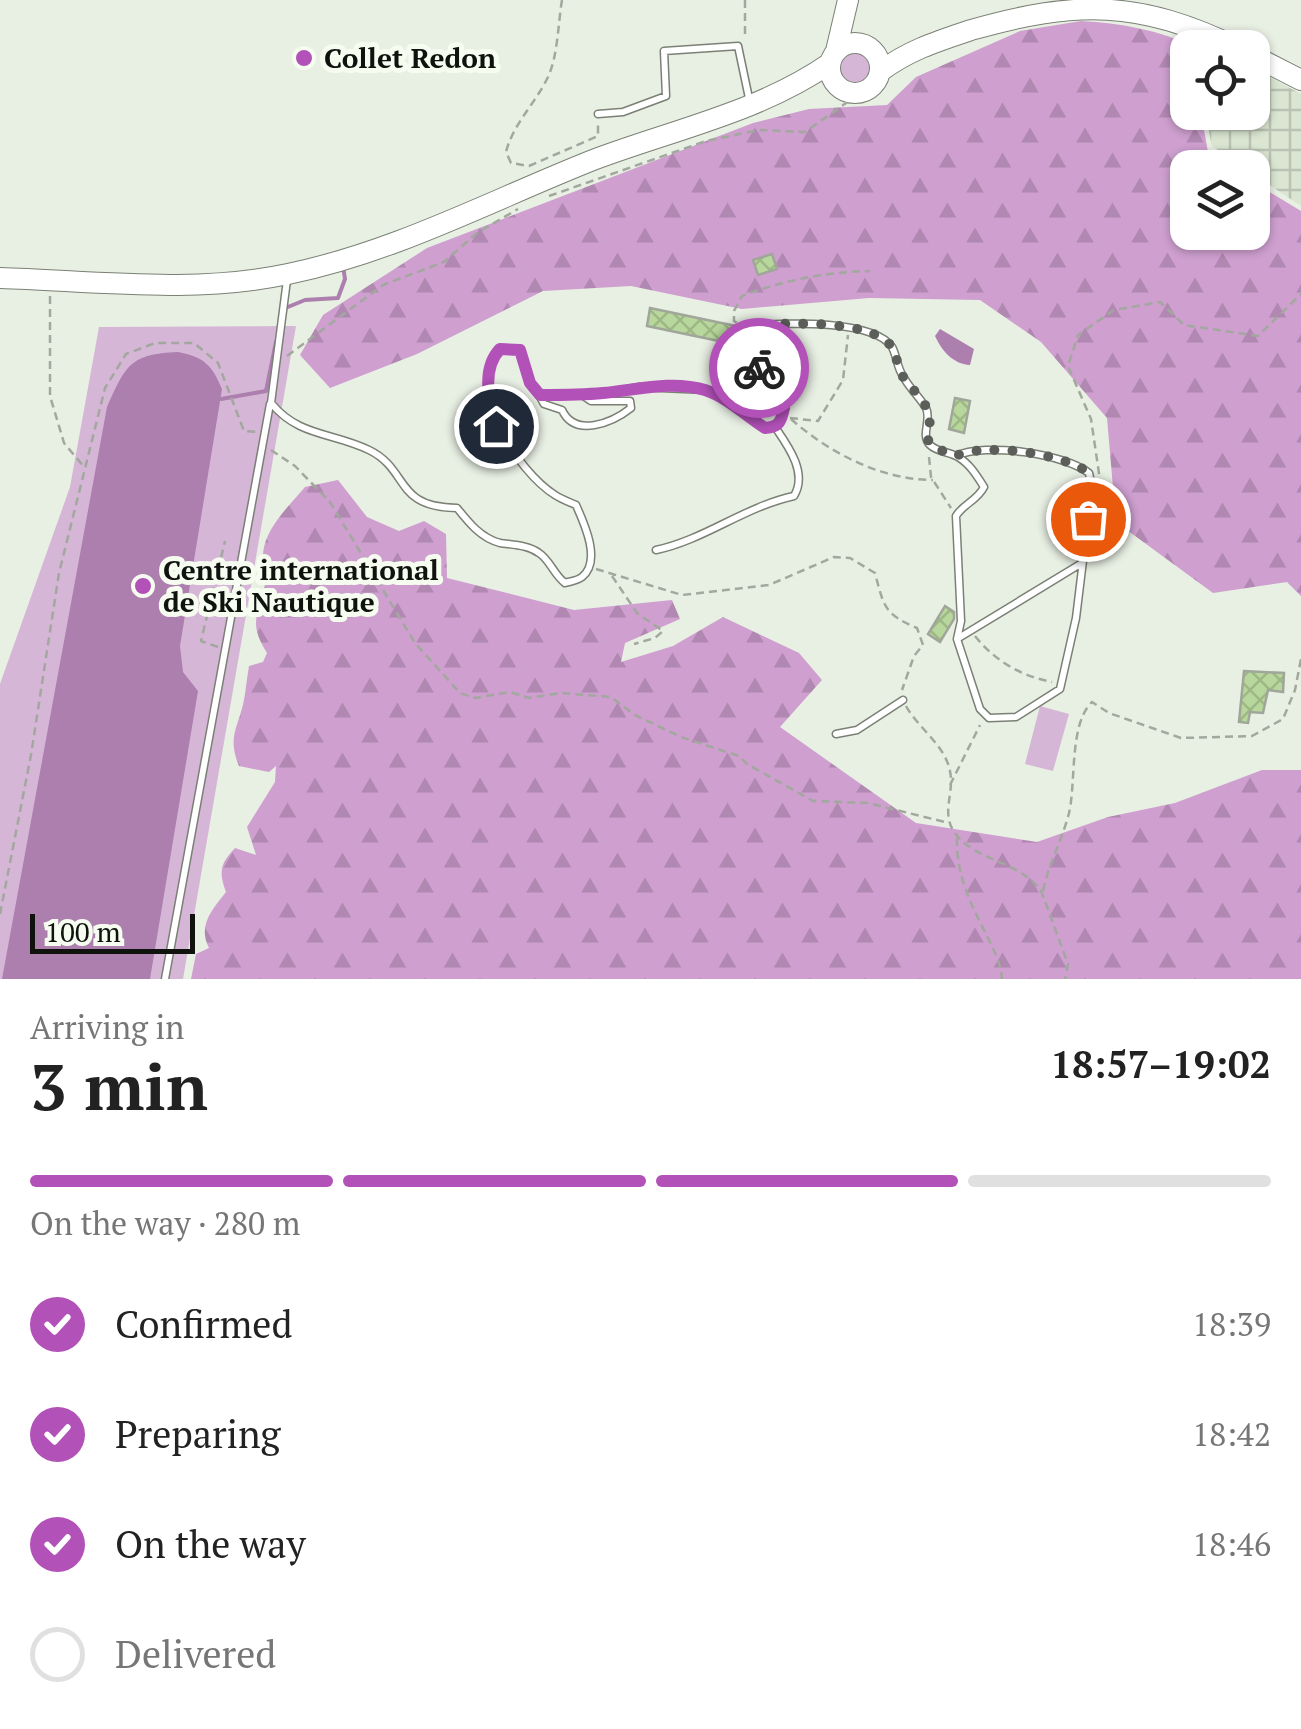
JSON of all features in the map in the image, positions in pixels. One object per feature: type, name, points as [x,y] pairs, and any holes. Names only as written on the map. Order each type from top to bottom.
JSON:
[{"type":"main road","points":[[789,90],[870,89],[880,70],[918,47],[1050,10],[1138,4],[1204,30]]},
{"type":"main road","points":[[848,7],[866,46],[879,60],[880,70]]},
{"type":"main road","points":[[843,89],[831,75],[848,7]]},
{"type":"main road","points":[[0,278],[195,283],[288,274],[362,254],[592,160],[789,90],[843,45],[918,47]]},
{"type":"main road","points":[[1270,64],[1301,80]]},
{"type":"lane","points":[[598,114],[624,112],[666,96],[664,51],[738,46],[750,104]]},
{"type":"lane","points":[[165,979],[271,403],[288,274]]},
{"type":"lane","points":[[540,395],[639,386],[706,390],[765,428],[775,427],[786,418],[752,354],[757,326],[849,328],[873,333],[891,345],[902,375],[930,416],[926,438],[930,445],[956,456],[984,486],[979,497],[962,506],[956,516],[961,622],[957,639],[980,709],[989,718],[1016,717],[1048,699],[1062,684],[1076,618],[1092,487],[1089,473],[1072,463],[1008,450],[964,452],[956,456]]},
{"type":"lane","points":[[271,403],[296,427],[373,451],[416,501],[439,508],[457,508],[472,528],[494,542],[542,554],[554,574],[565,583],[582,577],[589,566],[590,544],[576,505],[552,494],[496,426],[488,383],[492,357],[500,349],[520,350],[530,383],[544,404],[562,410],[566,419],[579,426],[614,422],[631,408],[630,401],[592,401],[581,394]]},
{"type":"lane","points":[[656,550],[684,544],[746,510],[794,496],[800,486],[799,474],[791,449],[775,427]]},
{"type":"lane","points":[[957,639],[1083,562]]},
{"type":"lane","points":[[836,734],[857,730],[903,700]]},
{"type":"path","points":[[562,0],[550,73],[530,110],[511,134],[506,152],[511,163],[530,166],[598,136],[598,114]]},
{"type":"path","points":[[738,46],[745,41],[745,0]]},
{"type":"path","points":[[542,199],[706,141],[760,130],[805,132],[846,104],[843,89]]},
{"type":"path","points":[[275,372],[292,349],[383,285],[444,262],[477,234],[524,206]]},
{"type":"path","points":[[754,332],[734,321],[734,311],[742,296],[772,284],[811,276],[870,272]]},
{"type":"path","points":[[50,279],[50,396],[64,444],[86,468]]},
{"type":"path","points":[[1100,496],[1102,478],[1091,419],[1068,366],[1078,335],[1114,310],[1160,302],[1184,326],[1258,336],[1301,294]]},
{"type":"path","points":[[786,418],[818,420],[840,386],[849,328]]},
{"type":"path","points":[[0,914],[60,573],[105,388],[126,354],[155,343],[194,344],[218,363],[244,431],[263,432]]},
{"type":"path","points":[[786,418],[849,459],[912,480],[933,480]]},
{"type":"path","points":[[261,442],[295,466],[330,502],[415,642],[460,694],[475,698],[510,692],[528,698],[561,693],[611,697],[634,716],[738,756],[813,801],[868,802],[949,823]]},
{"type":"path","points":[[930,445],[928,460],[933,480],[956,516]]},
{"type":"path","points":[[224,649],[201,642],[225,541]]},
{"type":"path","points":[[589,566],[682,595],[769,585],[834,557],[850,558],[875,573],[892,618],[917,628],[923,645],[914,656],[900,695],[912,718],[941,750],[950,772],[946,818],[957,836],[1036,883],[1068,964],[1065,979]]},
{"type":"path","points":[[611,574],[637,612],[662,632],[634,644]]},
{"type":"path","points":[[971,631],[997,660],[1028,678],[1062,684]]},
{"type":"path","points":[[1042,893],[1070,814],[1073,769],[1084,710],[1092,702],[1109,713],[1181,738],[1252,736],[1283,719],[1301,659]]},
{"type":"path","points":[[949,787],[985,714]]},
{"type":"path","points":[[957,836],[956,866],[998,955],[1002,979]]},
{"type":"shaded area","points":[[855,50],[868,55],[873,68],[868,81],[855,86],[842,81],[837,68],[842,55]]},
{"type":"shaded area","points":[[1270,77],[1301,94],[1301,206],[1270,185],[1270,150],[1218,150],[1212,146],[1209,130],[1270,130]]},
{"type":"shaded area","name":"Centre international de Ski Nautique","points":[[296,326],[183,979],[0,979],[0,684],[70,487],[99,327]]},
{"type":"shaded area","points":[[940,329],[974,349],[970,365],[945,352],[935,336]]},
{"type":"shaded area","points":[[178,352],[206,363],[222,389],[180,646],[183,672],[198,691],[150,979],[2,979],[107,407],[132,364],[149,356]]},
{"type":"shaded area","points":[[1040,706],[1069,714],[1053,771],[1025,764]]},
{"type":"green space","points":[[1081,21],[1139,28],[1170,37],[1170,130],[1204,130],[1208,150],[1170,150],[1170,250],[1270,250],[1270,192],[1301,211],[1301,596],[1287,582],[1213,593],[1116,522],[1107,418],[1041,342],[980,300],[869,298],[742,309],[631,286],[543,291],[417,354],[330,388],[300,355],[323,315],[427,248],[753,123],[809,109],[887,105],[916,77],[1020,31]]},
{"type":"green space","points":[[338,480],[367,517],[399,531],[424,521],[446,534],[447,578],[574,610],[672,600],[680,619],[625,643],[621,662],[673,646],[723,617],[799,653],[822,680],[780,727],[916,823],[1037,842],[1108,817],[1175,803],[1262,770],[1301,770],[1301,979],[191,979],[196,954],[209,948],[205,932],[208,918],[226,892],[222,878],[224,863],[235,848],[256,855],[247,827],[275,782],[276,766],[269,772],[239,766],[234,747],[249,666],[263,662],[267,653],[256,626],[266,581],[265,544],[279,518],[305,487]]},
{"type":"building","points":[[772,254],[777,269],[758,275],[753,260]]},
{"type":"building","points":[[650,308],[736,326],[733,344],[647,326]]},
{"type":"building","points":[[955,398],[970,401],[964,433],[949,429]]},
{"type":"building","points":[[945,606],[954,612],[954,619],[940,642],[928,634]]},
{"type":"building","points":[[1244,671],[1284,673],[1283,692],[1268,690],[1263,713],[1250,712],[1248,723],[1239,722]]},
{"type":"waterway","points":[[283,309],[305,300],[338,298],[345,279],[343,266]]},
{"type":"waterway","points":[[221,399],[266,391],[276,342]]},
{"type":"way so far","points":[[759,368],[752,354],[757,326],[839,326],[873,333],[891,345],[902,375],[930,416],[926,438],[930,445],[956,456],[964,452],[1008,450],[1079,465],[1089,473],[1092,487],[1088,519]]},
{"type":"place","name":"Collet Redon","points":[[304,58]]},
{"type":"place","name":"Centre international de Ski Nautique","points":[[143,586]]},
{"type":"route","points":[[496,426],[488,383],[492,357],[500,349],[520,350],[530,383],[540,395],[680,386],[706,390],[765,428],[775,427],[784,408],[759,368]]}]
